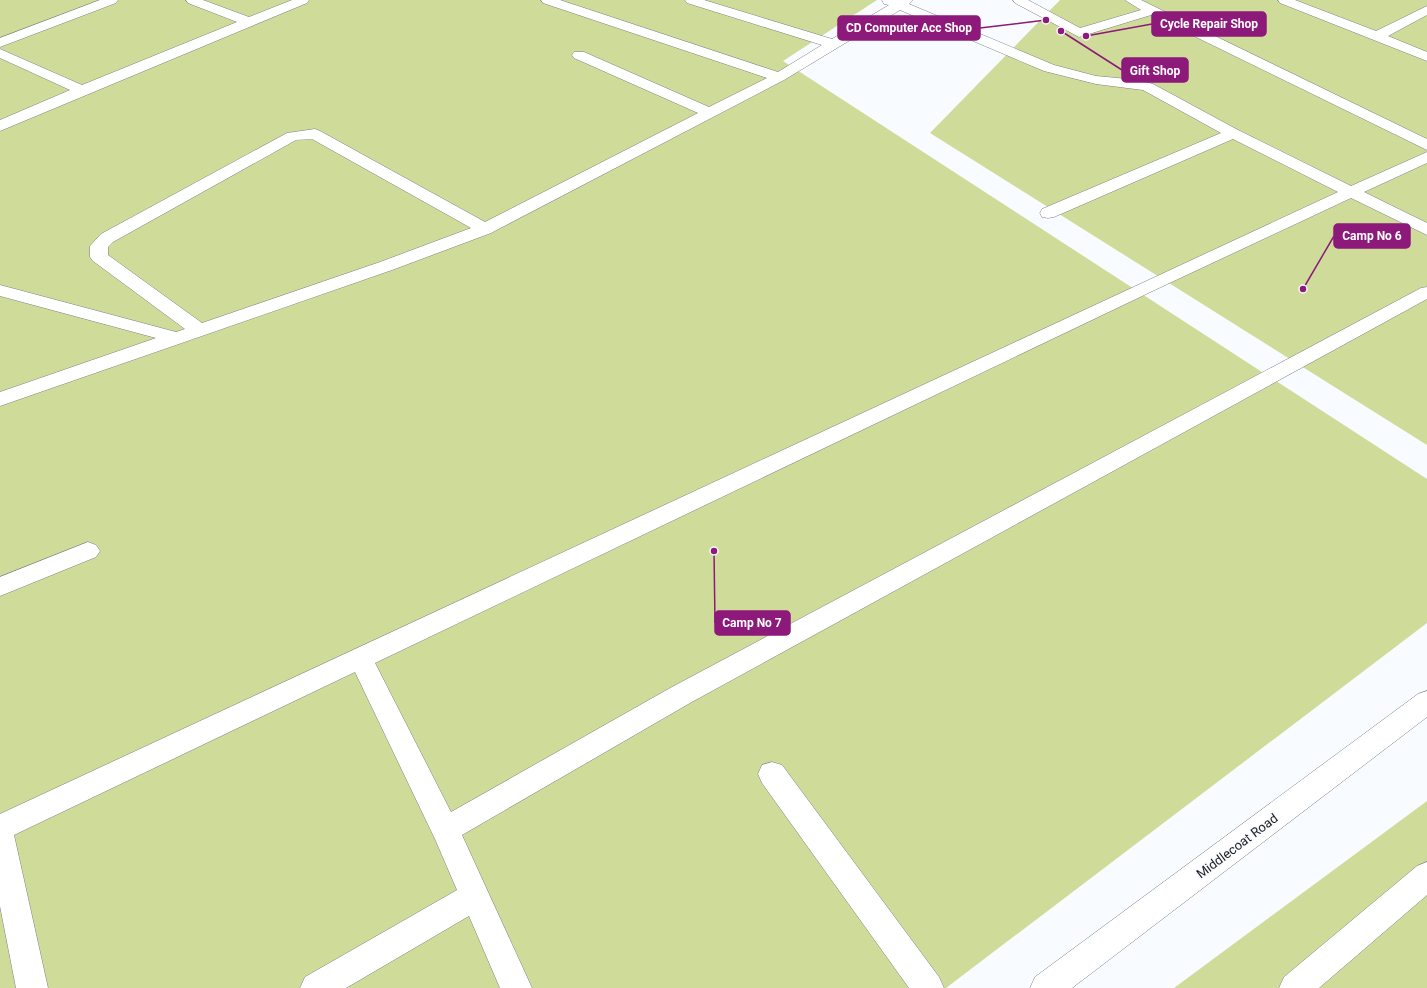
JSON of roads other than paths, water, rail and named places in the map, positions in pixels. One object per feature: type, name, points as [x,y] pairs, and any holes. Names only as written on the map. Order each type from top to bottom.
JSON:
[{"type":"street","points":[[0,43],[112,0]]},
{"type":"street","points":[[192,0],[249,22]]},
{"type":"street","points":[[0,126],[82,90],[303,0]]},
{"type":"street","points":[[547,0],[780,77]]},
{"type":"street","points":[[692,0],[834,44]]},
{"type":"street","points":[[883,0],[904,2],[1049,68],[1096,80],[1138,84],[1148,87],[1233,133],[1427,230]]},
{"type":"street","points":[[1019,0],[1079,33],[1153,10]]},
{"type":"street","points":[[1131,0],[1427,145]]},
{"type":"street","points":[[1284,0],[1427,57]]},
{"type":"street","points":[[0,399],[386,266],[485,229],[780,77],[904,2]]},
{"type":"street","points":[[1377,36],[1427,10]]},
{"type":"street","points":[[0,53],[82,90]]},
{"type":"street","points":[[579,56],[710,113]]},
{"type":"street","points":[[1048,213],[1233,133]]},
{"type":"street","points":[[200,330],[99,257],[99,246],[107,238],[292,136],[315,134],[485,229]]},
{"type":"street","points":[[0,828],[360,657],[1427,157]]},
{"type":"street","points":[[0,290],[177,338]]},
{"type":"street","points":[[445,830],[680,695],[1427,292]]},
{"type":"street","points":[[0,587],[88,551]]},
{"type":"street","points":[[360,657],[445,830],[516,988]]},
{"type":"street","name":"Middlecoat Road","points":[[1046,988],[1216,862],[1427,702]]},
{"type":"street","points":[[772,774],[928,988]]},
{"type":"street","points":[[0,834],[32,988]]},
{"type":"street","points":[[1295,988],[1427,876]]},
{"type":"street","points":[[316,988],[475,896]]},
{"type":"place","name":"CD Computer Acc Shop","points":[[1046,20]]},
{"type":"place","name":"Gift Shop","points":[[1061,31]]},
{"type":"place","name":"Cycle Repair Shop","points":[[1086,36]]},
{"type":"place","name":"Camp No 6","points":[[1303,289]]},
{"type":"place","name":"Camp No 7","points":[[714,551]]}]
